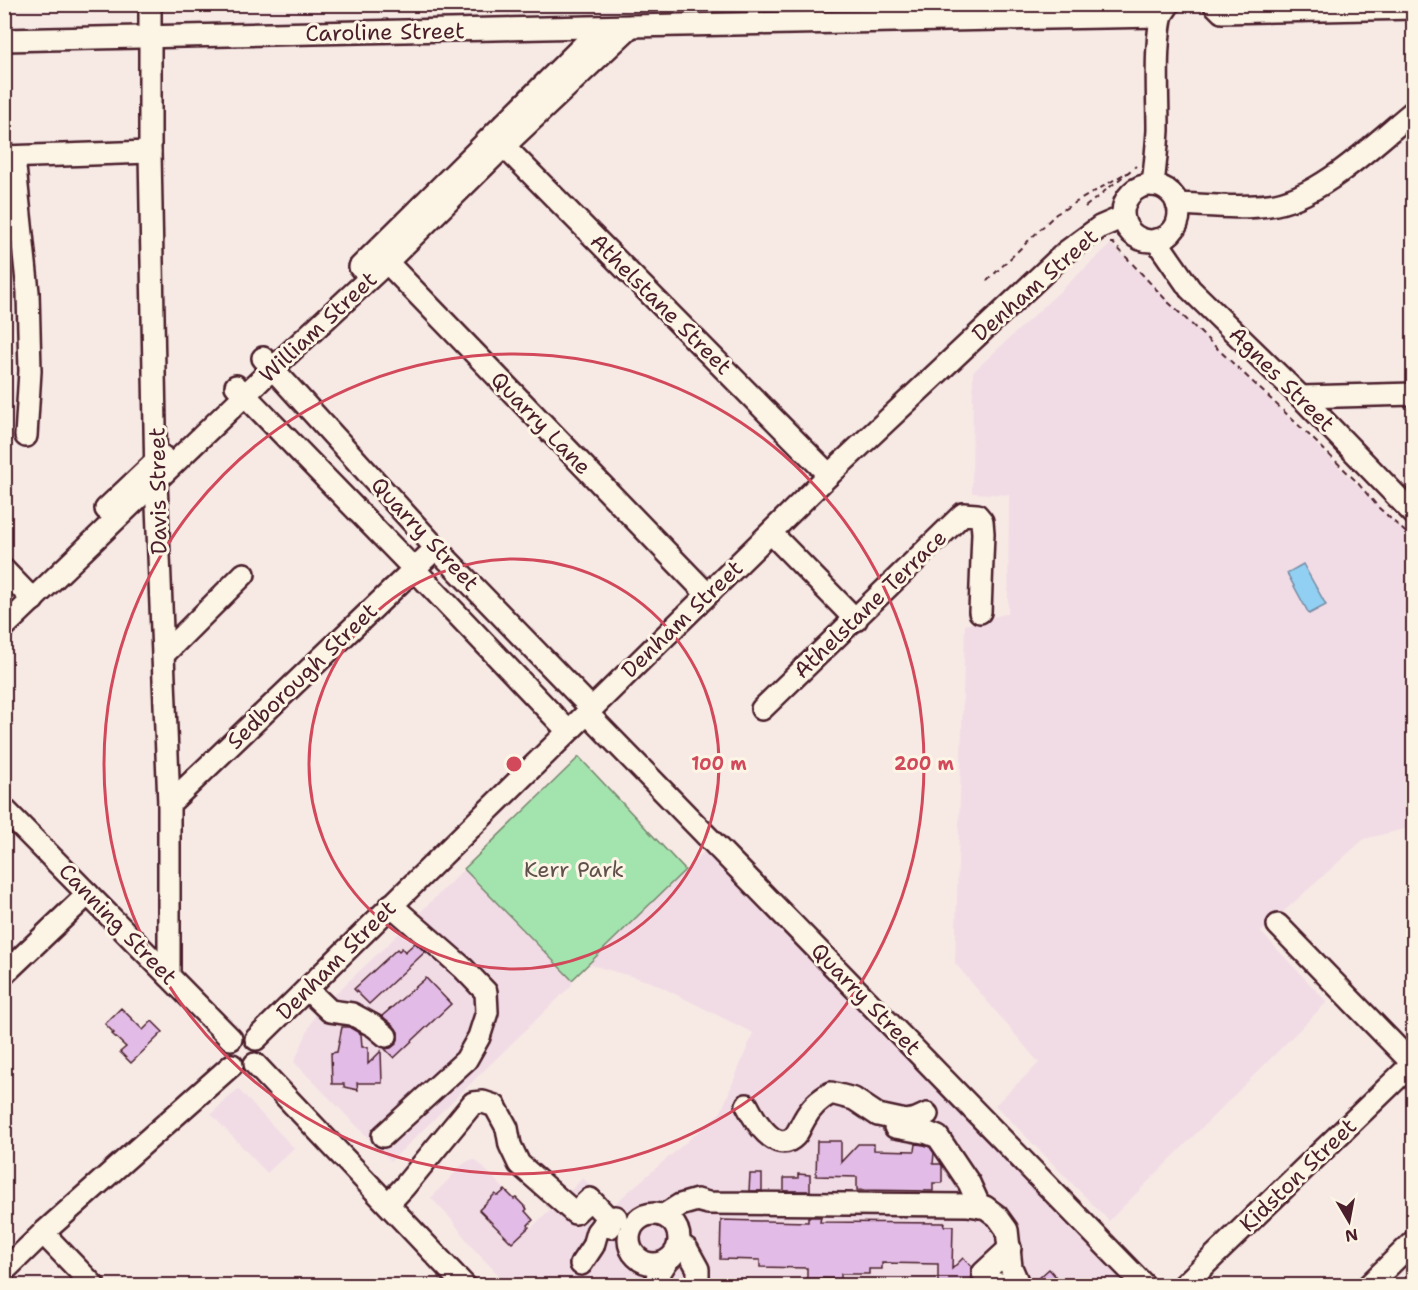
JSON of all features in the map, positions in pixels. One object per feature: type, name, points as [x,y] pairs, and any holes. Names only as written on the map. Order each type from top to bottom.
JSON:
[{"type":"street","name":"Davis Street","points":[[150,4],[150,152],[157,471],[169,804],[169,976]]},
{"type":"street","points":[[1214,5],[1222,12],[1413,8]]},
{"type":"street","name":"Caroline Street","points":[[4,40],[601,28],[1165,8]]},
{"type":"street","points":[[1154,185],[1158,134],[1158,66],[1165,8]]},
{"type":"street","name":"William Street","points":[[498,140],[631,26]]},
{"type":"street","name":"William Street","points":[[4,627],[28,595],[267,363],[381,257],[498,140],[601,28]]},
{"type":"street","points":[[1177,204],[1271,205],[1300,196],[1326,182],[1350,164],[1413,111]]},
{"type":"street","name":"Athelstane Street","points":[[498,140],[829,475]]},
{"type":"street","points":[[26,436],[30,371],[28,292],[9,157],[150,152]]},
{"type":"street","points":[[1154,185],[1171,193],[1178,211],[1174,229],[1163,238],[1142,240],[1126,226],[1123,217],[1124,204],[1132,192],[1154,185]]},
{"type":"street","name":"Denham Street","points":[[256,1039],[829,475],[1066,252],[1100,227],[1123,217]]},
{"type":"street","name":"Agnes Street","points":[[1156,240],[1190,289],[1301,396],[1413,514]]},
{"type":"street","name":"Quarry Lane","points":[[381,257],[707,594]]},
{"type":"street","name":"Quarry Street","points":[[267,363],[589,711],[1145,1286]]},
{"type":"street","name":"Quarry Street","points":[[240,391],[568,731]]},
{"type":"street","points":[[1301,396],[1413,394]]},
{"type":"street","name":"Athelstane Terrace","points":[[762,709],[963,514],[977,515],[982,521],[980,612]]},
{"type":"street","points":[[771,533],[856,620]]},
{"type":"street","name":"Sedborough Street","points":[[169,804],[436,548]]},
{"type":"street","points":[[4,570],[28,595]]},
{"type":"street","points":[[164,654],[244,574]]},
{"type":"street","name":"William Street","points":[[4,607],[28,595]]},
{"type":"street","name":"Canning Street","points":[[4,809],[231,1039]]},
{"type":"street","points":[[4,974],[88,894]]},
{"type":"street","points":[[383,1136],[466,1060],[480,1037],[487,1012],[486,992],[463,968],[391,905]]},
{"type":"street","points":[[1278,925],[1413,1064]]},
{"type":"street","points":[[307,989],[330,1011],[352,1014],[374,1026],[386,1036]]},
{"type":"street","points":[[242,1034],[256,1039],[260,1052],[259,1058],[250,1068],[238,1069],[228,1061],[225,1049],[231,1039],[242,1034]]},
{"type":"street","points":[[255,1064],[465,1286]]},
{"type":"street","name":"Kidston Street","points":[[1183,1286],[1413,1064]]},
{"type":"street","points":[[4,1271],[43,1233],[232,1065]]},
{"type":"street","points":[[747,1105],[768,1135],[776,1140],[784,1141],[792,1139],[812,1108],[831,1093],[854,1099],[888,1124],[938,1137],[969,1183],[980,1207]]},
{"type":"street","points":[[388,1204],[473,1103],[483,1102],[495,1106],[507,1128],[510,1145],[519,1164],[575,1213],[590,1199],[620,1226],[631,1250],[643,1262],[659,1264],[674,1249],[676,1226],[664,1215],[655,1213],[620,1226],[605,1230],[600,1243],[602,1259],[596,1257],[581,1264],[593,1246],[597,1232],[620,1226]]},
{"type":"street","points":[[878,1115],[906,1121],[927,1114]]},
{"type":"street","points":[[664,1215],[680,1205],[697,1200],[708,1203],[968,1205],[985,1207],[997,1216],[1007,1230],[1010,1248],[1011,1267],[1018,1282],[995,1284],[984,1273],[1010,1248]]},
{"type":"street","points":[[655,1286],[658,1275],[674,1249],[684,1218],[697,1206],[708,1203]]},
{"type":"street","points":[[43,1233],[94,1286]]},
{"type":"street","points":[[1368,1286],[1413,1241]]},
{"type":"street","points":[[674,1249],[687,1249],[698,1269],[698,1286]]},
{"type":"street","points":[[1379,1286],[1413,1252]]},
{"type":"street","points":[[643,1262],[648,1286]]},
{"type":"path","points":[[1085,207],[1141,161]]},
{"type":"path","points":[[987,280],[1056,214],[1135,168]]},
{"type":"path","points":[[1106,243],[1113,243],[1168,302],[1310,436],[1413,540]]},
{"type":"shaded area","points":[[1111,244],[1413,539],[1413,827],[1364,839],[1261,932],[1327,1002],[1109,1221],[995,1105],[1039,1063],[955,963],[965,625],[1008,613],[1009,495],[972,493],[973,372]]},
{"type":"shaded area","points":[[705,851],[859,1009],[882,1027],[1080,1237],[1133,1285],[508,1285],[471,1246],[452,1220],[431,1198],[463,1164],[476,1160],[527,1209],[525,1211],[533,1220],[528,1225],[531,1228],[583,1178],[604,1200],[613,1205],[721,1112],[753,1033],[651,982],[588,964]]},
{"type":"shaded area","points":[[464,869],[572,980],[572,985],[391,1161],[294,1062],[316,1012]]},
{"type":"shaded area","points":[[238,1089],[294,1148],[267,1173],[211,1114]]},
{"type":"green space","name":"Kerr Park","points":[[579,757],[685,870],[572,980],[464,869]]},
{"type":"water","points":[[1303,564],[1326,605],[1309,614],[1287,573]]},
{"type":"building","points":[[415,943],[425,952],[369,1004],[354,989],[397,949],[399,951],[402,948],[405,952]]},
{"type":"building","points":[[426,978],[451,1004],[394,1058],[385,1049],[396,1044],[398,1032],[382,1016]]},
{"type":"building","points":[[121,1008],[143,1030],[152,1021],[163,1032],[131,1063],[120,1052],[126,1047],[105,1024]]},
{"type":"building","points":[[342,1027],[349,1027],[361,1034],[362,1047],[368,1047],[368,1064],[381,1051],[382,1083],[357,1083],[358,1090],[344,1087],[344,1084],[332,1084],[331,1053],[337,1052]]},
{"type":"building","points":[[817,1141],[841,1141],[841,1162],[858,1144],[874,1144],[874,1150],[915,1151],[916,1144],[930,1147],[934,1153],[933,1164],[942,1166],[942,1183],[933,1183],[933,1191],[857,1190],[857,1177],[816,1176]]},
{"type":"building","points":[[750,1174],[762,1174],[762,1191],[749,1191]]},
{"type":"building","points":[[798,1174],[810,1175],[810,1191],[784,1191],[784,1178],[798,1178]]},
{"type":"building","points":[[505,1190],[527,1209],[525,1211],[533,1220],[512,1243],[479,1210],[495,1194],[498,1196]]},
{"type":"building","points":[[808,1217],[821,1217],[820,1222],[945,1223],[944,1226],[953,1226],[952,1269],[963,1258],[972,1267],[971,1277],[978,1286],[934,1286],[938,1282],[938,1264],[882,1263],[882,1269],[869,1269],[869,1274],[841,1274],[841,1279],[807,1278],[807,1268],[760,1267],[760,1260],[720,1259],[721,1220],[808,1222]]},
{"type":"building","points":[[1049,1269],[1064,1286],[1046,1286],[1039,1278]]}]
